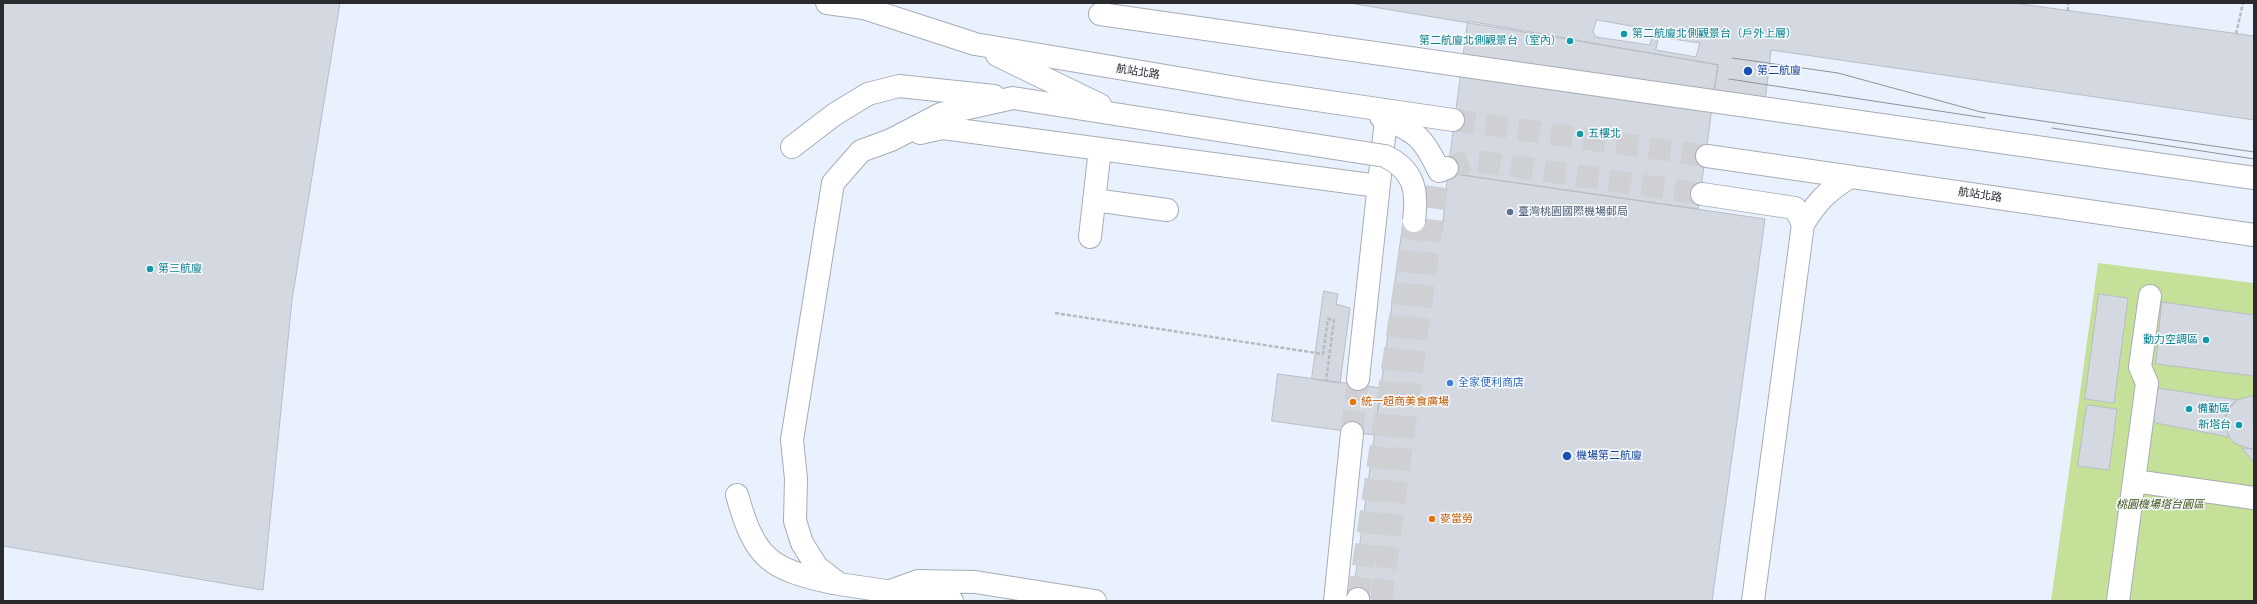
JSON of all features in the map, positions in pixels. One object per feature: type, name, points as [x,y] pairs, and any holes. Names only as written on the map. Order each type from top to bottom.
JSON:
[{"type":"street","name":"航站北路","points":[[827,3],[864,8],[975,44],[1255,91],[1453,120]]},
{"type":"street","points":[[1100,14],[2254,178]]},
{"type":"street","points":[[975,44],[1121,115]]},
{"type":"street","points":[[792,147],[835,114],[868,94],[899,86],[1013,98],[1385,156],[1397,162],[1408,172],[1415,194],[1416,206],[1414,221]]},
{"type":"street","points":[[891,140],[941,114],[1013,98]]},
{"type":"street","points":[[1353,105],[1411,130],[1429,149],[1443,170]]},
{"type":"street","points":[[1358,379],[1386,119]]},
{"type":"street","points":[[839,584],[817,567],[802,543],[795,521],[796,479],[792,440],[833,183],[860,151],[891,140],[943,128],[1378,186]]},
{"type":"street","points":[[1090,237],[1100,149]]},
{"type":"street","name":"航站北路","points":[[1707,156],[2254,235]]},
{"type":"street","points":[[1753,601],[1803,224],[1817,202],[1835,186],[1850,177]]},
{"type":"street","points":[[1702,194],[1795,208],[1803,224]]},
{"type":"street","points":[[1094,200],[1167,210]]},
{"type":"street","points":[[2118,601],[2147,383],[2140,367],[2150,296]]},
{"type":"street","points":[[1334,601],[1352,433]]},
{"type":"street","points":[[2134,481],[2254,498]]},
{"type":"street","points":[[737,495],[745,522],[756,547],[772,563],[802,576],[839,584],[952,601]]},
{"type":"street","points":[[887,592],[918,581],[975,582],[1095,601]]},
{"type":"path","points":[[2068,3],[2068,11]]},
{"type":"path","points":[[2236,34],[2243,3]]},
{"type":"path","points":[[1055,313],[1323,354],[1328,319],[1334,320],[1326,381]]},
{"type":"shaded area","points":[[3,3],[2254,3],[2254,601],[3,601]]},
{"type":"green space","name":"桃園機場塔台園區","points":[[2098,263],[2254,283],[2254,601],[2051,601]]},
{"type":"building","name":"第三航廈","points":[[3,3],[340,3],[292,300],[263,590],[3,546]]},
{"type":"building","points":[[1350,3],[2013,3],[2254,36],[2254,120],[1771,50],[1765,102],[1713,95],[1718,65]]},
{"type":"building","name":"第二航廈北側觀景台（戶外上層）","points":[[1597,20],[1654,30],[1650,45],[1596,37],[1593,32]]},
{"type":"building","name":"五樓北","points":[[1468,21],[1718,65],[1698,209],[1448,173]]},
{"type":"building","points":[[1659,37],[1700,43],[1696,57],[1656,50]]},
{"type":"building","points":[[1448,173],[1765,219],[1712,601],[1394,601],[1353,595],[1403,222],[1442,229]]},
{"type":"building","points":[[1324,291],[1338,294],[1336,304],[1350,308],[1340,383],[1312,379]]},
{"type":"building","points":[[2099,294],[2128,298],[2114,403],[2085,399]]},
{"type":"building","name":"動力空調區","points":[[2162,302],[2254,315],[2254,376],[2156,364]]},
{"type":"building","points":[[1278,374],[1381,388],[1374,435],[1272,421]]},
{"type":"building","name":"備勤區","points":[[2151,387],[2237,400],[2226,412],[2224,421],[2229,437],[2156,423],[2150,416]]},
{"type":"building","name":"新塔台","points":[[2253,396],[2254,449],[2251,449],[2234,443],[2229,437],[2224,421],[2231,405],[2237,400]]},
{"type":"building","points":[[2087,405],[2117,409],[2109,470],[2078,466]]},
{"type":"building","points":[[2242,448],[2254,449],[2254,462]]},
{"type":"tunnel","points":[[1453,120],[1707,156]]},
{"type":"tunnel","points":[[1447,168],[1471,160],[1702,194]]},
{"type":"tunnel","points":[[1381,601],[1439,171]]},
{"type":"tunnel","points":[[1358,599],[1414,221]]},
{"type":"tunnel","points":[[1352,433],[1358,379]]},
{"type":"tram line","points":[[1732,58],[1838,73],[1981,112],[2254,152]]},
{"type":"tram line","points":[[1729,79],[1985,118]]},
{"type":"tram line","points":[[2052,128],[2254,159]]},
{"type":"place","name":"第二航廈北側觀景台（戶外上層）","points":[[1624,34]]},
{"type":"place","name":"第二航廈北側觀景台（室內）","points":[[1570,41]]},
{"type":"place","name":"第二航廈","points":[[1748,71]]},
{"type":"place","name":"五樓北","points":[[1580,134]]},
{"type":"place","name":"臺灣桃園國際機場郵局","points":[[1510,212]]},
{"type":"place","name":"第三航廈","points":[[150,269]]},
{"type":"place","name":"動力空調區","points":[[2206,340]]},
{"type":"place","name":"全家便利商店","points":[[1450,383]]},
{"type":"place","name":"統一超商美食廣場","points":[[1353,402]]},
{"type":"place","name":"備勤區","points":[[2189,409]]},
{"type":"place","name":"新塔台","points":[[2239,425]]},
{"type":"place","name":"機場第二航廈","points":[[1567,456]]},
{"type":"place","name":"麥當勞","points":[[1432,519]]}]
